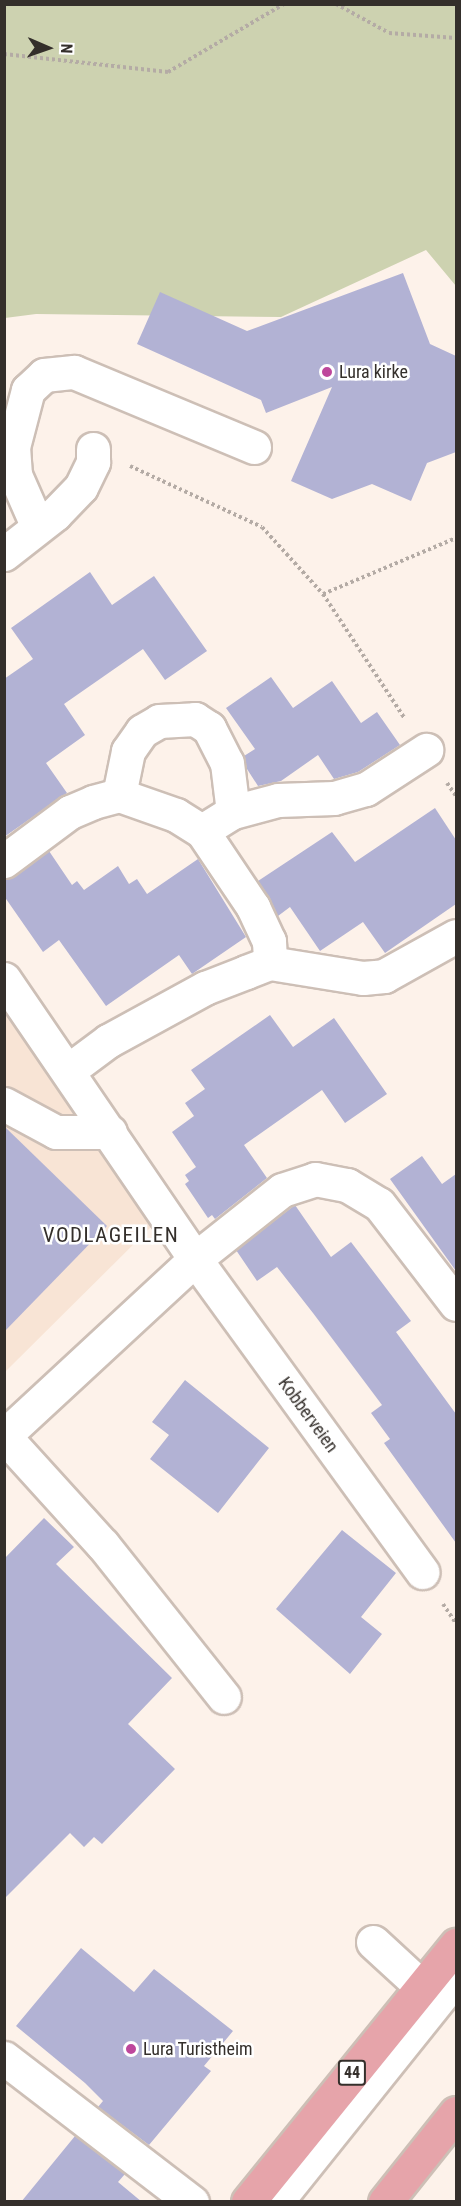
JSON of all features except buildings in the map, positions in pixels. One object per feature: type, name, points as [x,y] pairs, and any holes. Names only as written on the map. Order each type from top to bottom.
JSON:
[{"type":"main road","name":"44","points":[[248,2202],[456,1945]]},
{"type":"main road","points":[[385,2202],[456,2113]]},
{"type":"street","points":[[37,525],[15,475],[14,447],[28,390],[44,375],[74,372],[254,447]]},
{"type":"street","points":[[4,554],[37,525],[55,514],[81,487],[93,462],[93,449]]},
{"type":"street","points":[[119,795],[128,751],[142,731],[159,721],[195,719],[209,728],[224,754],[233,812]]},
{"type":"street","points":[[202,831],[233,812],[278,800],[350,795],[366,789],[426,750]]},
{"type":"street","points":[[4,861],[70,812],[119,795],[176,815],[202,831],[264,926],[270,963]]},
{"type":"street","points":[[69,1070],[108,1041],[205,988],[270,963],[363,978],[384,976],[456,936]]},
{"type":"street","name":"Kobberveien","points":[[4,979],[69,1070],[195,1259],[422,1572]]},
{"type":"street","points":[[4,1104],[56,1132],[110,1132]]},
{"type":"street","points":[[224,1697],[103,1545],[4,1436],[195,1259],[282,1190],[315,1179],[347,1185],[379,1204],[456,1304]]},
{"type":"street","points":[[373,1942],[422,1987]]},
{"type":"street","points":[[276,2202],[456,1977]]},
{"type":"street","points":[[4,2058],[192,2202]]},
{"type":"path","points":[[4,54],[168,72],[284,4]]},
{"type":"path","points":[[336,4],[389,33],[456,38]]},
{"type":"path","points":[[93,449],[262,527],[323,594],[456,796]]},
{"type":"path","points":[[323,594],[456,538]]},
{"type":"shaded area","points":[[4,1007],[154,1224],[5,1372],[4,1372]]},
{"type":"green space","points":[[4,5],[456,5],[456,286],[426,250],[281,317],[36,314],[5,318]]},
{"type":"place","name":"Lura kirke","points":[[327,372]]},
{"type":"place","name":"Lura Turistheim","points":[[131,2049]]},
{"type":"district","name":"VODLAGEILEN","points":[[111,1235]]}]
